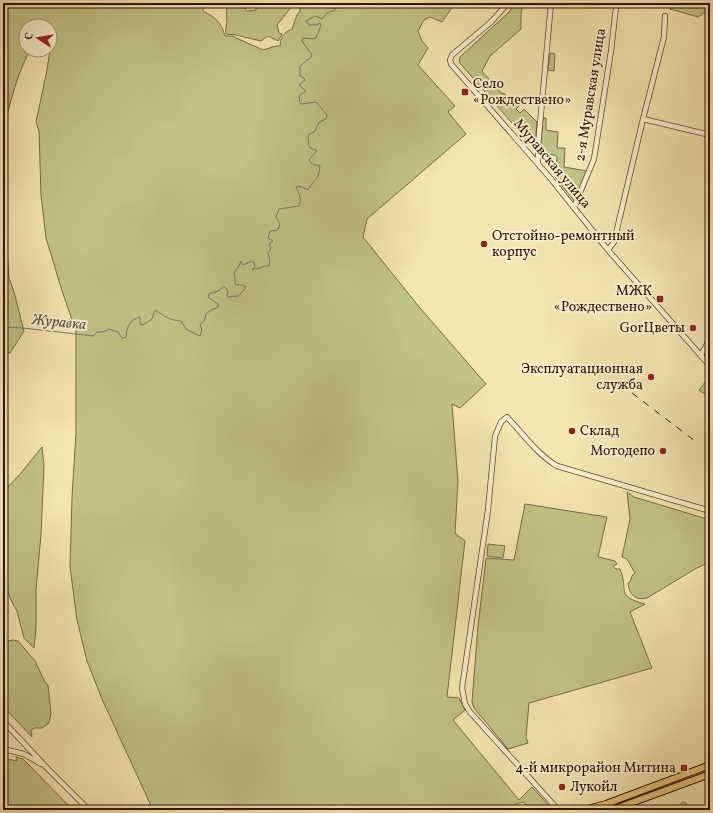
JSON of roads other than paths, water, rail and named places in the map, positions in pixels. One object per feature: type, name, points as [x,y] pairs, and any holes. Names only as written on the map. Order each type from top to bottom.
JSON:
[{"type":"main road","points":[[586,810],[710,765]]},
{"type":"main road","points":[[613,810],[710,774]]},
{"type":"street","name":"Муравская улица","points":[[508,3],[491,22],[452,56],[450,60],[451,64],[539,165],[608,250],[710,366]]},
{"type":"street","points":[[532,3],[551,3],[538,157],[539,165]]},
{"type":"street","name":"2-я Муравская улица","points":[[574,207],[594,160],[611,51],[616,7]]},
{"type":"street","points":[[608,250],[614,242],[664,37],[666,16]]},
{"type":"street","points":[[643,119],[710,135]]},
{"type":"street","points":[[701,355],[710,335]]},
{"type":"street","points":[[559,810],[470,712],[463,696],[462,688],[488,510],[495,436],[498,428],[507,416],[541,454],[548,461],[557,466],[710,511]]},
{"type":"street","points":[[3,721],[89,810]]},
{"type":"street","points":[[18,752],[24,748],[23,743]]},
{"type":"street","points":[[3,749],[29,756],[47,768]]},
{"type":"waterway","name":"Журавка","points":[[3,327],[93,336],[97,332],[103,332],[109,329],[118,332],[123,338],[126,337],[127,330],[131,322],[140,317],[140,324],[143,325],[152,319],[155,310],[170,319],[181,321],[186,329],[200,336],[202,330],[200,325],[205,319],[206,314],[218,307],[218,304],[208,297],[209,294],[218,291],[224,286],[228,291],[228,297],[238,296],[245,289],[245,286],[235,284],[234,273],[241,261],[243,265],[252,261],[254,262],[255,266],[252,270],[269,266],[270,261],[268,253],[271,248],[269,244],[273,241],[268,238],[270,231],[278,230],[280,224],[276,217],[279,209],[299,206],[300,198],[296,187],[299,186],[308,190],[319,174],[320,166],[312,164],[309,160],[317,151],[309,147],[308,135],[315,131],[319,122],[326,119],[327,115],[316,102],[300,103],[299,96],[306,91],[299,85],[305,80],[300,76],[300,66],[310,59],[312,55],[302,41],[303,38],[316,38],[321,25],[320,23],[316,25],[309,25],[306,21],[315,16],[322,19],[327,13],[335,10],[336,3]]},
{"type":"railway","points":[[632,393],[695,441]]},
{"type":"place","name":"Село «Рождествено»","points":[[465,92]]},
{"type":"place","name":"Отстойно-ремонтный корпус","points":[[484,244]]},
{"type":"place","name":"МЖК «Рождествено»","points":[[660,299]]},
{"type":"place","name":"GorЦветы","points":[[693,328]]},
{"type":"place","name":"Эксплуатационная служба","points":[[651,377]]},
{"type":"place","name":"Склад","points":[[572,431]]},
{"type":"place","name":"Мотодепо","points":[[663,451]]},
{"type":"place","name":"4-й микрорайон Митина","points":[[684,768]]},
{"type":"place","name":"Лукойл","points":[[562,787]]}]
